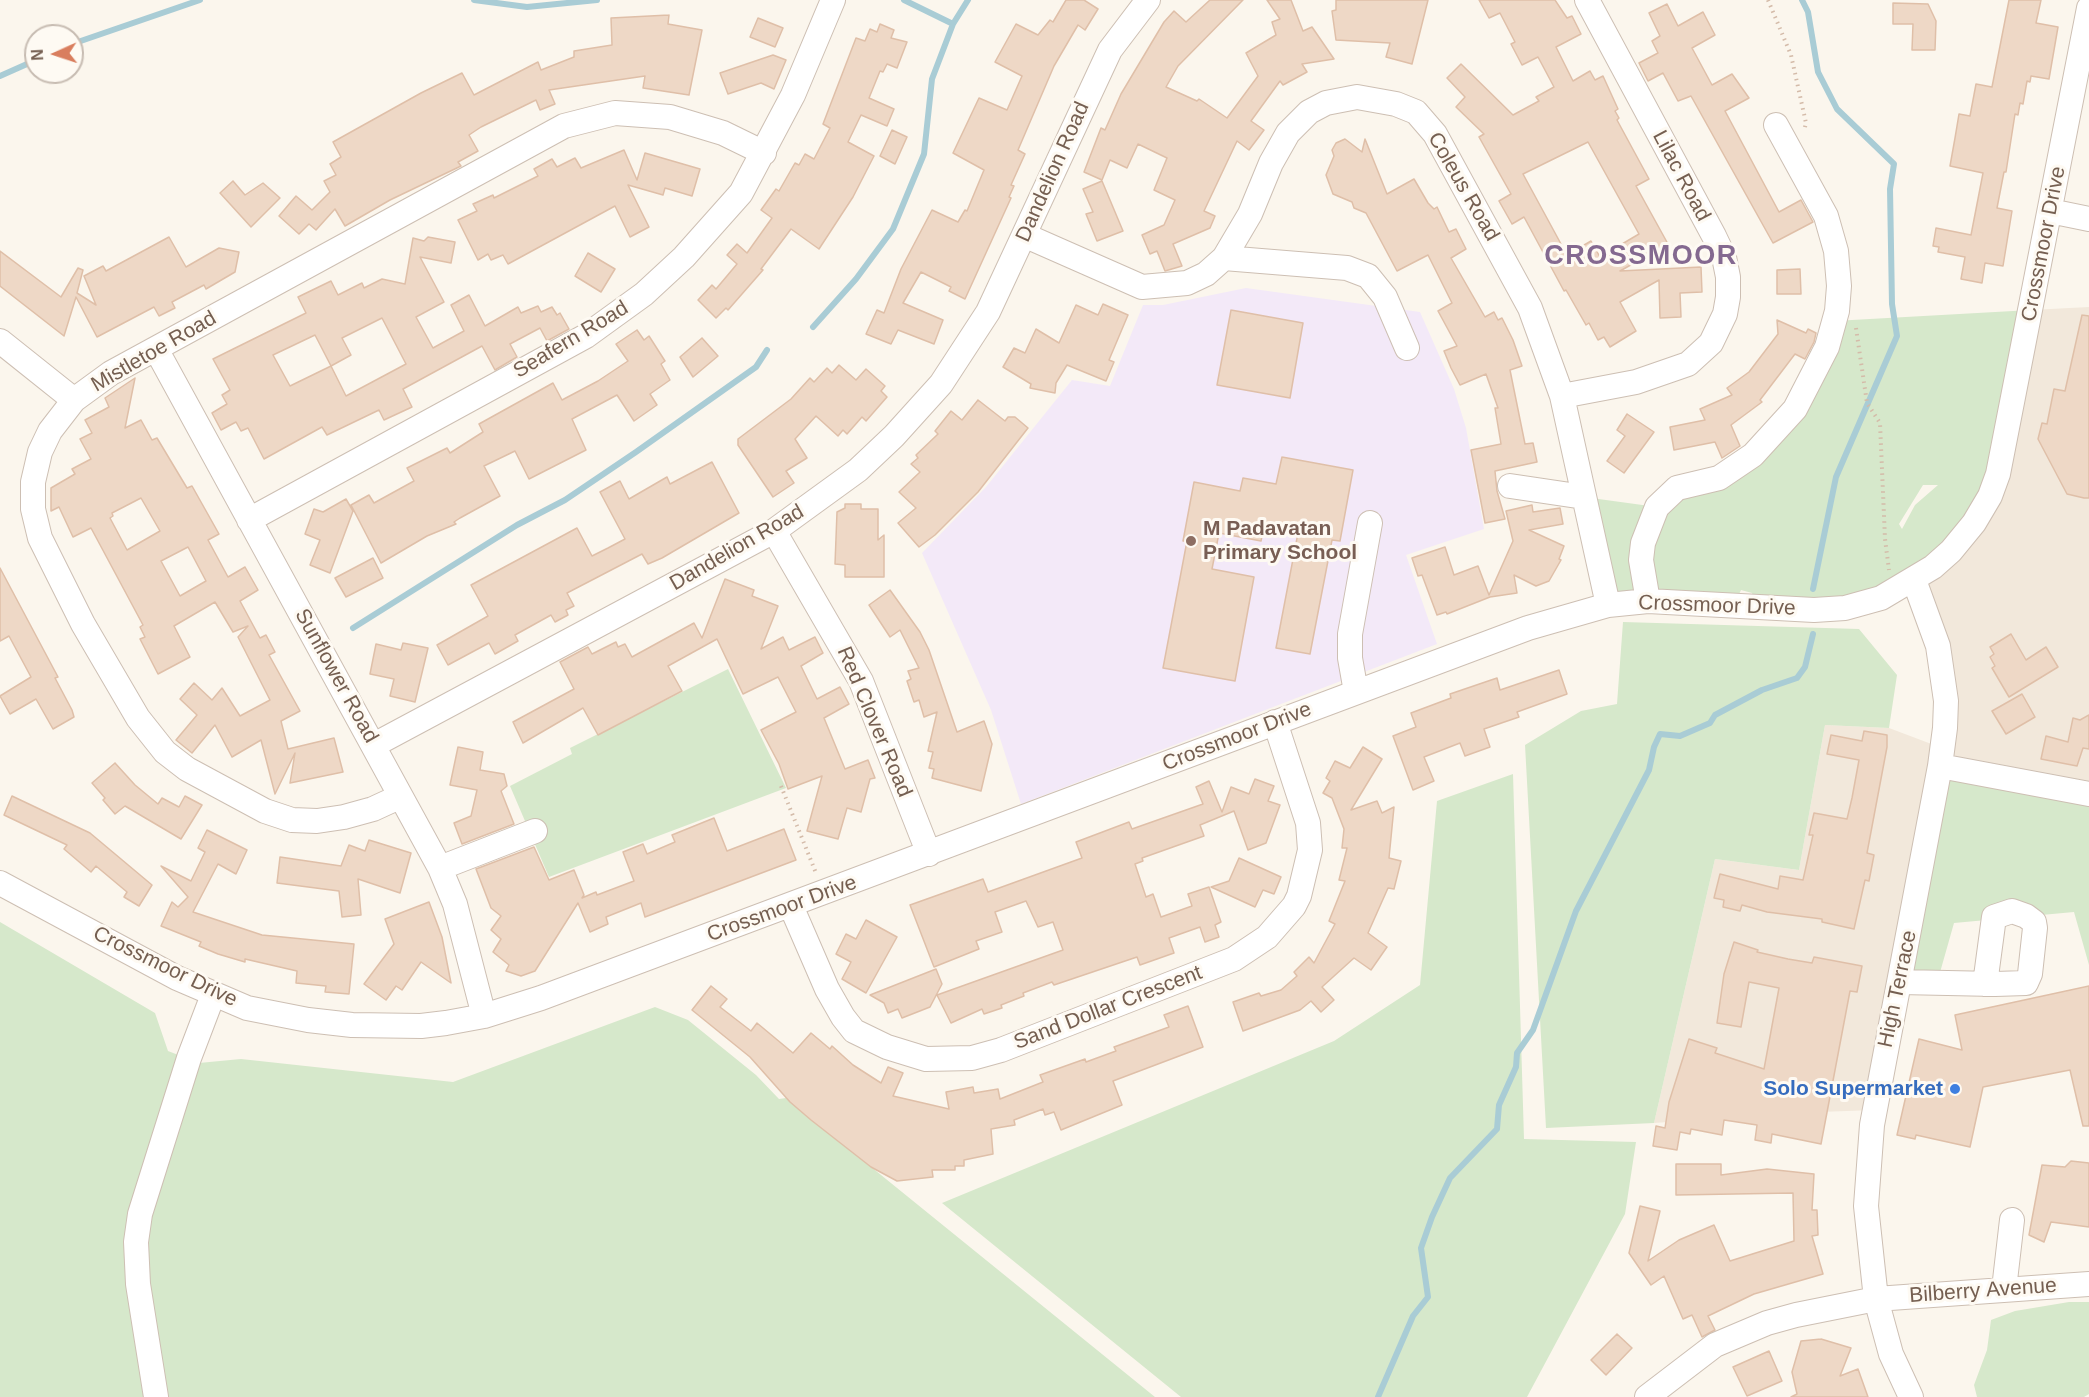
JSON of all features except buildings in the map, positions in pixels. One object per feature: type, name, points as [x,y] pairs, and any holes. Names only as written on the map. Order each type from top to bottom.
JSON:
[{"type":"street","name":"Seafern Road","points":[[249,520],[586,336],[644,294],[684,257],[741,193],[793,95],[833,0]]},
{"type":"street","name":"Dandelion Road","points":[[374,745],[774,531],[858,470],[894,436],[941,384],[988,312],[1110,50],[1148,0]]},
{"type":"street","name":"Lilac Road","points":[[1562,396],[1636,382],[1688,364],[1711,343],[1725,314],[1728,297],[1728,277],[1724,257],[1587,0]]},
{"type":"street","name":"Crossmoor Drive","points":[[0,883],[177,978],[247,1008],[273,1014],[352,1024],[421,1026],[484,1016],[541,998],[1528,628],[1608,604],[1648,601],[1814,610],[1845,608],[1881,598],[1914,580],[1951,551],[1974,523],[1990,496],[2002,459],[2089,8]]},
{"type":"street","name":"Coleus Road","points":[[1024,235],[1142,287],[1187,283],[1206,274],[1224,258],[1250,214],[1271,163],[1288,133],[1309,112],[1326,103],[1357,97],[1396,104],[1416,112],[1435,134],[1530,308],[1562,396],[1608,604]]},
{"type":"street","name":"Mistletoe Road","points":[[399,797],[373,809],[344,817],[292,820],[265,812],[187,769],[153,737],[127,699],[53,567],[40,538],[33,509],[33,482],[40,452],[50,431],[74,400],[111,373],[564,126],[615,113],[670,117],[723,133],[764,153]]},
{"type":"street","points":[[1648,601],[1641,560],[1643,543],[1658,507],[1667,495],[1677,488],[1719,478],[1754,455],[1795,409],[1827,347],[1837,311],[1839,286],[1836,251],[1826,216],[1776,125]]},
{"type":"street","points":[[2050,211],[2089,219]]},
{"type":"street","points":[[1224,258],[1347,268],[1368,276],[1385,297],[1407,348]]},
{"type":"street","points":[[0,341],[74,400]]},
{"type":"street","name":"Sunflower Road","points":[[156,349],[374,745],[399,797],[440,868],[455,904],[484,1016]]},
{"type":"street","points":[[1510,486],[1584,497]]},
{"type":"street","points":[[1356,693],[1350,658],[1350,634],[1371,523]]},
{"type":"street","name":"Red Clover Road","points":[[774,531],[861,681],[929,854]]},
{"type":"street","name":"High Terrace","points":[[1911,1397],[1891,1354],[1876,1299],[1868,1234],[1867,1178],[1876,1099],[1888,1029],[1900,982],[1940,766],[1946,700],[1942,669],[1931,624],[1914,580]]},
{"type":"street","name":"Sand Dollar Crescent","points":[[791,906],[827,989],[843,1017],[854,1030],[888,1047],[926,1059],[972,1058],[1001,1050],[1234,960],[1267,937],[1294,906],[1299,896],[1310,850],[1308,823],[1275,722]]},
{"type":"street","points":[[1940,766],[2089,794]]},
{"type":"street","points":[[440,868],[535,831]]},
{"type":"street","points":[[1900,982],[1985,984]]},
{"type":"street","points":[[156,1397],[138,1284],[136,1242],[140,1214],[189,1058],[213,994]]},
{"type":"street","points":[[2004,1289],[2012,1220]]},
{"type":"street","name":"Bilberry Avenue","points":[[1647,1397],[1692,1360],[1739,1334],[1796,1315],[1876,1299],[2089,1284]]},
{"type":"path","points":[[781,786],[824,893]]},
{"type":"shaded area","name":"M Padavatan Primary School","points":[[1246,288],[1420,312],[1454,389],[1466,428],[1484,529],[1406,555],[1437,644],[1021,804],[991,710],[922,553],[986,487],[1072,380],[1110,386],[1143,305],[1163,305]]},
{"type":"shaded area","points":[[2089,307],[2089,793],[1940,766],[1874,1110],[1792,1113],[1654,1123],[1715,859],[1799,870],[1825,725],[1889,728],[1942,748],[1944,705],[1914,580],[2031,310]]},
{"type":"green space","points":[[2031,310],[1998,474],[1937,555],[1918,561],[1914,580],[1865,607],[1759,610],[1752,593],[1741,590],[1733,607],[1608,605],[1584,497],[1657,507],[1753,455],[1834,321]],"holes":[[[1923,485],[1938,485],[1915,505],[1902,529],[1899,524]]]},
{"type":"green space","points":[[1623,622],[1859,629],[1897,675],[1889,728],[1825,725],[1799,870],[1715,859],[1654,1123],[1546,1128],[1525,745],[1581,711],[1617,704]]},
{"type":"green space","points":[[728,669],[786,788],[549,877],[510,786],[572,754],[570,748]]},
{"type":"green space","points":[[1940,766],[2089,794],[2089,965],[2074,912],[1954,923],[1937,983],[1900,982]]},
{"type":"green space","points":[[1513,774],[1524,1139],[1636,1142],[1625,1214],[1527,1397],[1181,1397],[942,1203],[1334,1041],[1420,985],[1437,801]]},
{"type":"green space","points":[[0,922],[155,1013],[168,1051],[199,1063],[241,1059],[453,1082],[655,1007],[688,1020],[756,1075],[779,1099],[786,1098],[1155,1397],[0,1397]]},
{"type":"green space","points":[[2069,1302],[2089,1302],[2089,1394],[2084,1397],[1977,1397],[1974,1385],[1987,1350],[1991,1320],[2015,1311]]},
{"type":"waterway","points":[[84,40],[200,0]]},
{"type":"waterway","points":[[474,0],[527,7],[597,0]]},
{"type":"waterway","points":[[904,0],[953,24]]},
{"type":"waterway","points":[[813,327],[856,279],[893,229],[924,154],[932,79],[953,24],[968,0]]},
{"type":"waterway","points":[[1802,0],[1808,12],[1818,72],[1837,109],[1894,164],[1890,189],[1892,304],[1897,336],[1836,477],[1813,589]]},
{"type":"waterway","points":[[0,76],[24,65]]},
{"type":"waterway","points":[[353,628],[517,525],[565,500],[756,367],[767,350]]},
{"type":"waterway","points":[[1378,1397],[1413,1316],[1428,1297],[1421,1248],[1432,1217],[1450,1178],[1497,1129],[1499,1105],[1516,1067],[1517,1053],[1533,1030],[1576,911],[1649,770],[1654,747],[1660,734],[1680,736],[1710,723],[1715,715],[1762,690],[1797,678],[1805,667],[1813,634]]},
{"type":"place","name":"M Padavatan Primary School","points":[[1191,541]]},
{"type":"place","name":"Solo Supermarket","points":[[1955,1089]]},
{"type":"district","name":"CROSSMOOR","points":[[1641,257]]}]
